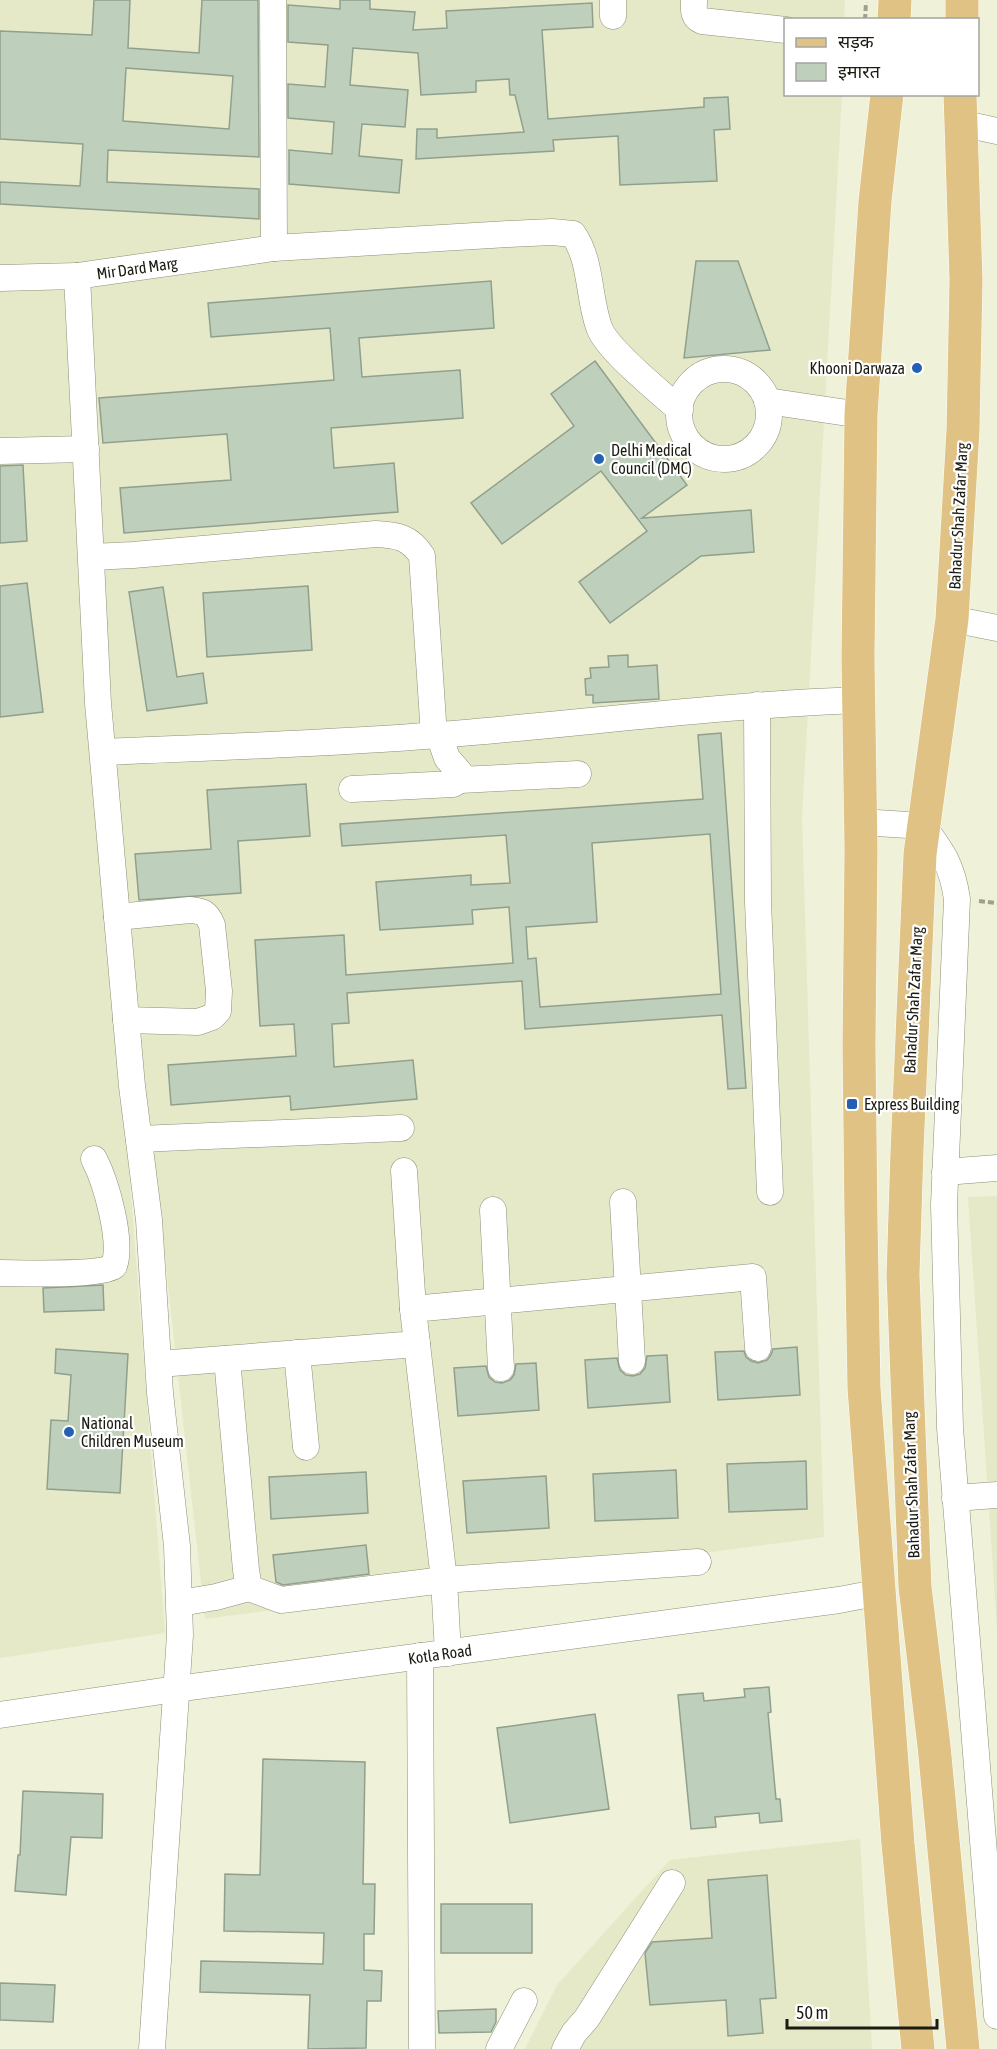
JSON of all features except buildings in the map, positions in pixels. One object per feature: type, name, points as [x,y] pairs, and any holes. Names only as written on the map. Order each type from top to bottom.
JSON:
[{"type":"main road","points":[[894,18],[895,0]]},
{"type":"main road","points":[[962,0],[962,18]]},
{"type":"main road","points":[[887,96],[875,201],[861,415],[859,1056],[864,1377],[898,1844],[918,2049]]},
{"type":"main road","name":"Bahadur Shah Zafar Marg","points":[[960,109],[966,280],[963,430],[952,620],[920,854],[903,1275],[915,1587],[934,1746],[963,2049]]},
{"type":"street","points":[[273,0],[274,248]]},
{"type":"street","points":[[694,0],[694,14],[702,21],[784,30]]},
{"type":"street","points":[[960,109],[997,131]]},
{"type":"street","name":"Mir Dard Marg","points":[[0,278],[77,276],[274,248],[508,234],[552,232],[573,234],[582,248],[599,328],[608,344],[680,410]]},
{"type":"street","points":[[77,276],[98,703],[126,1020],[148,1220],[180,1603],[180,1635],[152,2049]]},
{"type":"street","points":[[720,370],[744,374],[758,385],[767,401],[768,425],[764,436],[747,453],[735,458],[723,459],[700,452],[691,444],[680,422],[680,410],[688,387],[697,379],[720,370]]},
{"type":"street","points":[[767,401],[861,415]]},
{"type":"street","points":[[0,451],[86,449]]},
{"type":"street","points":[[92,557],[376,534],[403,537],[415,545],[422,556],[437,735],[447,758],[460,773],[460,780]]},
{"type":"street","points":[[952,620],[997,628]]},
{"type":"street","points":[[103,752],[437,735],[757,705],[859,700]]},
{"type":"street","points":[[757,705],[758,902],[770,1192]]},
{"type":"street","points":[[352,789],[453,784],[460,780],[578,774]]},
{"type":"street","points":[[861,822],[923,826],[947,859],[957,899],[944,1205],[950,1428],[997,2016]]},
{"type":"street","points":[[117,917],[190,910],[201,911],[207,915],[212,925],[219,991],[218,1011],[205,1020],[198,1022],[126,1020]]},
{"type":"street","points":[[139,1139],[401,1128]]},
{"type":"street","points":[[0,1273],[88,1272],[105,1270],[114,1266],[116,1256],[111,1207],[101,1172],[94,1159]]},
{"type":"street","points":[[945,1172],[997,1168]]},
{"type":"street","points":[[404,1171],[413,1309],[444,1580],[448,1653]]},
{"type":"street","points":[[623,1202],[632,1361]]},
{"type":"street","points":[[493,1210],[501,1368]]},
{"type":"street","points":[[413,1309],[753,1277],[758,1348]]},
{"type":"street","points":[[159,1364],[417,1344]]},
{"type":"street","points":[[297,1353],[306,1447]]},
{"type":"street","points":[[227,1359],[249,1588]]},
{"type":"street","points":[[956,1498],[997,1495]]},
{"type":"street","points":[[180,1603],[249,1588],[281,1600],[444,1580],[698,1562]]},
{"type":"street","name":"Kotla Road","points":[[0,1715],[176,1689],[839,1600],[881,1592]]},
{"type":"street","points":[[420,1656],[422,2049]]},
{"type":"street","points":[[565,2049],[672,1883]]},
{"type":"street","points":[[499,2049],[524,2001]]},
{"type":"path","points":[[865,18],[867,0]]},
{"type":"shaded area","points":[[0,0],[845,0],[844,18],[784,18],[784,96],[842,96],[802,817],[824,1537],[205,1619],[151,1132],[126,1130],[165,1633],[0,1658]]},
{"type":"shaded area","points":[[997,1196],[997,1628],[968,1197]]},
{"type":"shaded area","points":[[860,1839],[872,2049],[525,2049],[557,1985],[670,1860]]},
{"type":"place","name":"Khooni Darwaza","points":[[917,368]]},
{"type":"place","name":"Delhi Medical Council (DMC)","points":[[599,459]]},
{"type":"place","name":"Express Building","points":[[852,1104]]},
{"type":"place","name":"National Children Museum","points":[[69,1432]]}]
